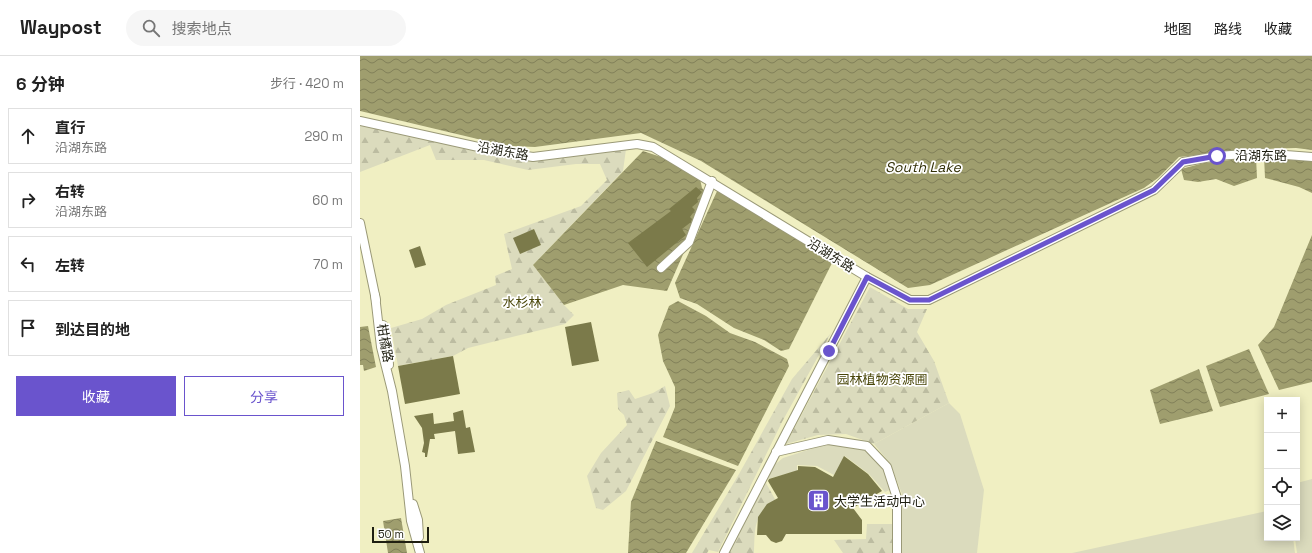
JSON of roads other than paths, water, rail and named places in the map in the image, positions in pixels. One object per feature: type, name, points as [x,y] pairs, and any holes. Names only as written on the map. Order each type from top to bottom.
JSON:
[{"type":"street","name":"沿湖东路","points":[[360,121],[501,152],[533,157],[637,144],[653,146],[867,277],[910,300],[929,300],[1154,190],[1183,162],[1217,156],[1260,153],[1312,157]]},
{"type":"street","points":[[661,268],[689,242],[712,181]]},
{"type":"street","name":"柑橘路","points":[[360,223],[375,295],[381,347],[392,391],[407,482],[411,522],[421,553]]},
{"type":"street","points":[[724,553],[867,277]]},
{"type":"street","points":[[776,452],[828,440],[867,446],[887,467],[897,498],[897,553]]},
{"type":"water","name":"South Lake","points":[[360,56],[1312,56],[1312,150],[1296,148],[1258,149],[1179,157],[1158,178],[1144,188],[930,285],[908,288],[701,161],[641,133],[535,147],[507,146],[360,111]]},
{"type":"water","points":[[643,151],[667,159],[700,179],[702,188],[709,195],[667,291],[623,285],[564,305],[533,265]]},
{"type":"water","points":[[1264,156],[1312,159],[1312,193],[1299,187],[1265,178]]},
{"type":"water","points":[[1256,157],[1257,178],[1234,186],[1216,179],[1198,182],[1184,180],[1181,169],[1204,163]]},
{"type":"water","points":[[718,189],[833,261],[789,349],[781,351],[764,340],[734,328],[697,304],[680,298],[675,283]]},
{"type":"water","points":[[1312,235],[1312,382],[1279,390],[1258,345],[1274,327]]},
{"type":"water","points":[[678,301],[706,316],[730,333],[755,342],[787,359],[789,366],[738,466],[663,437],[675,407],[675,387],[663,361],[658,335],[669,306]]},
{"type":"water","points":[[368,326],[376,367],[364,371],[363,365],[360,365],[360,327]]},
{"type":"water","points":[[1249,349],[1269,394],[1220,407],[1206,366]]},
{"type":"water","points":[[1199,369],[1213,411],[1160,424],[1150,390]]},
{"type":"water","points":[[656,441],[736,470],[686,553],[628,553],[631,502]]},
{"type":"water","points":[[401,518],[407,553],[388,553],[383,521]]},
{"type":"place","name":"大学生活动中心","points":[[819,501]]},
{"type":"park label","name":"水杉林","points":[[522,302]]},
{"type":"park label","name":"园林植物资源圃","points":[[882,379]]}]
